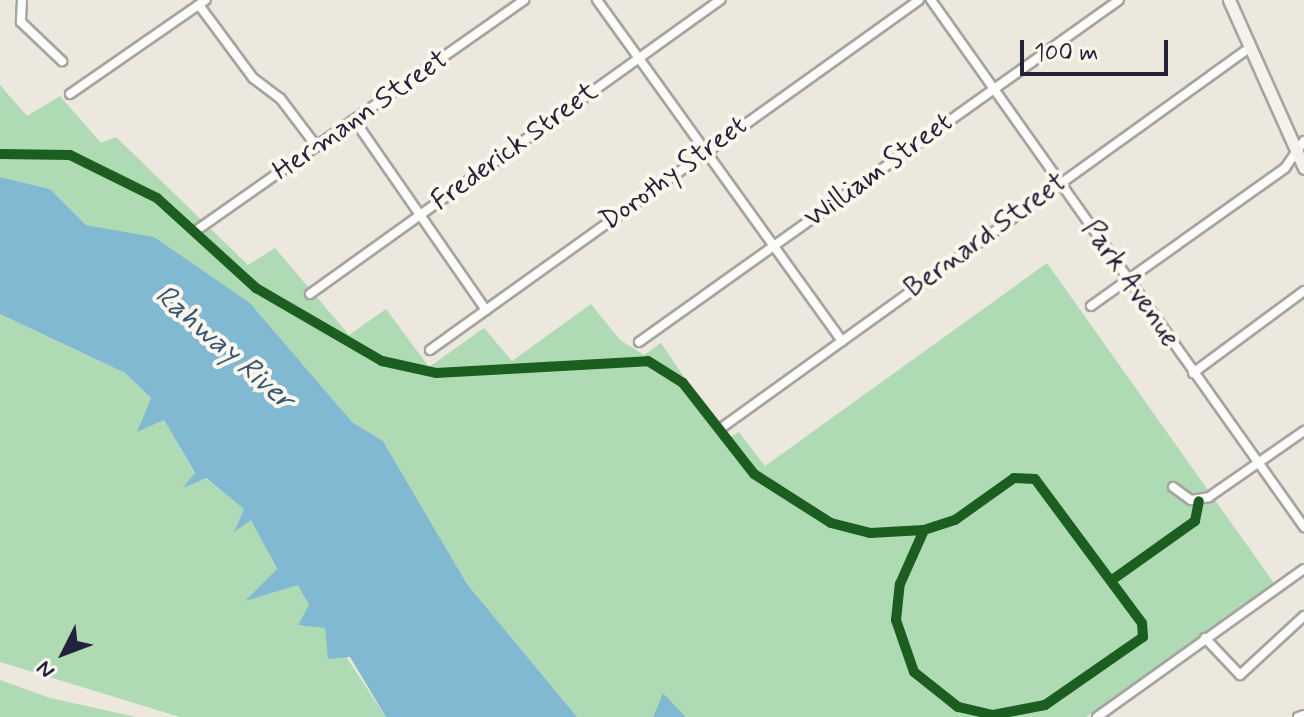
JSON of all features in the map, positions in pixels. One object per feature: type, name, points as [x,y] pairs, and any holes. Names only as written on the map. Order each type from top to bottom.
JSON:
[{"type":"main road","points":[[1229,0],[1304,168]]},
{"type":"street","points":[[22,0],[21,22],[62,61]]},
{"type":"street","name":"Hermann Street","points":[[197,230],[524,0]]},
{"type":"street","points":[[597,0],[842,341]]},
{"type":"street","name":"Frederick Street","points":[[310,294],[720,0]]},
{"type":"street","name":"Dorothy Street","points":[[430,350],[919,0]]},
{"type":"street","name":"Park Avenue","points":[[931,0],[1058,184],[1304,527]]},
{"type":"street","name":"William Street","points":[[639,342],[1119,0]]},
{"type":"street","points":[[70,94],[202,2],[317,147]]},
{"type":"street","name":"Bernard Street","points":[[724,426],[1249,48]]},
{"type":"street","points":[[355,121],[486,310]]},
{"type":"street","points":[[1091,306],[1285,168],[1304,141]]},
{"type":"street","points":[[1193,373],[1304,291]]},
{"type":"street","points":[[1173,487],[1199,501],[1304,431]]},
{"type":"street","points":[[1103,715],[1205,638],[1303,572]]},
{"type":"street","points":[[1205,638],[1240,675],[1304,616]]},
{"type":"street","points":[[1298,717],[1304,715]]},
{"type":"green space","points":[[0,85],[27,116],[60,96],[101,143],[116,137],[248,265],[275,248],[349,335],[386,309],[429,367],[484,328],[512,361],[591,304],[620,340],[644,355],[661,343],[726,439],[739,432],[765,466],[1047,263],[1276,586],[1086,717],[686,717],[663,693],[653,717],[577,717],[467,584],[383,441],[352,422],[250,303],[154,238],[86,225],[50,189],[0,177]]},
{"type":"green space","points":[[0,314],[125,373],[151,398],[138,431],[164,420],[195,474],[185,486],[205,478],[245,509],[235,530],[251,519],[277,570],[247,599],[298,584],[386,717],[180,717],[0,662]]},
{"type":"green space","points":[[0,680],[50,698],[136,717],[0,717]]},
{"type":"water","name":"Rahway River","points":[[0,177],[50,189],[86,225],[154,237],[250,303],[352,422],[383,441],[467,584],[577,717],[386,717],[350,657],[328,659],[325,628],[298,625],[309,605],[298,585],[245,601],[277,569],[251,520],[234,532],[244,509],[206,478],[183,488],[195,473],[164,420],[137,432],[151,398],[125,373],[0,314]]},
{"type":"water","points":[[663,693],[686,717],[653,717]]},
{"type":"cycle path","points":[[0,154],[70,155],[157,198],[256,288],[382,361],[436,373],[648,361],[683,383],[754,474],[831,523],[870,533],[924,530],[955,520],[1014,478],[1035,479],[1142,623],[1143,637],[1045,705],[993,715],[958,707],[914,672],[896,620],[900,584],[924,530]]},
{"type":"cycle path","points":[[1112,580],[1195,521],[1199,501]]}]
